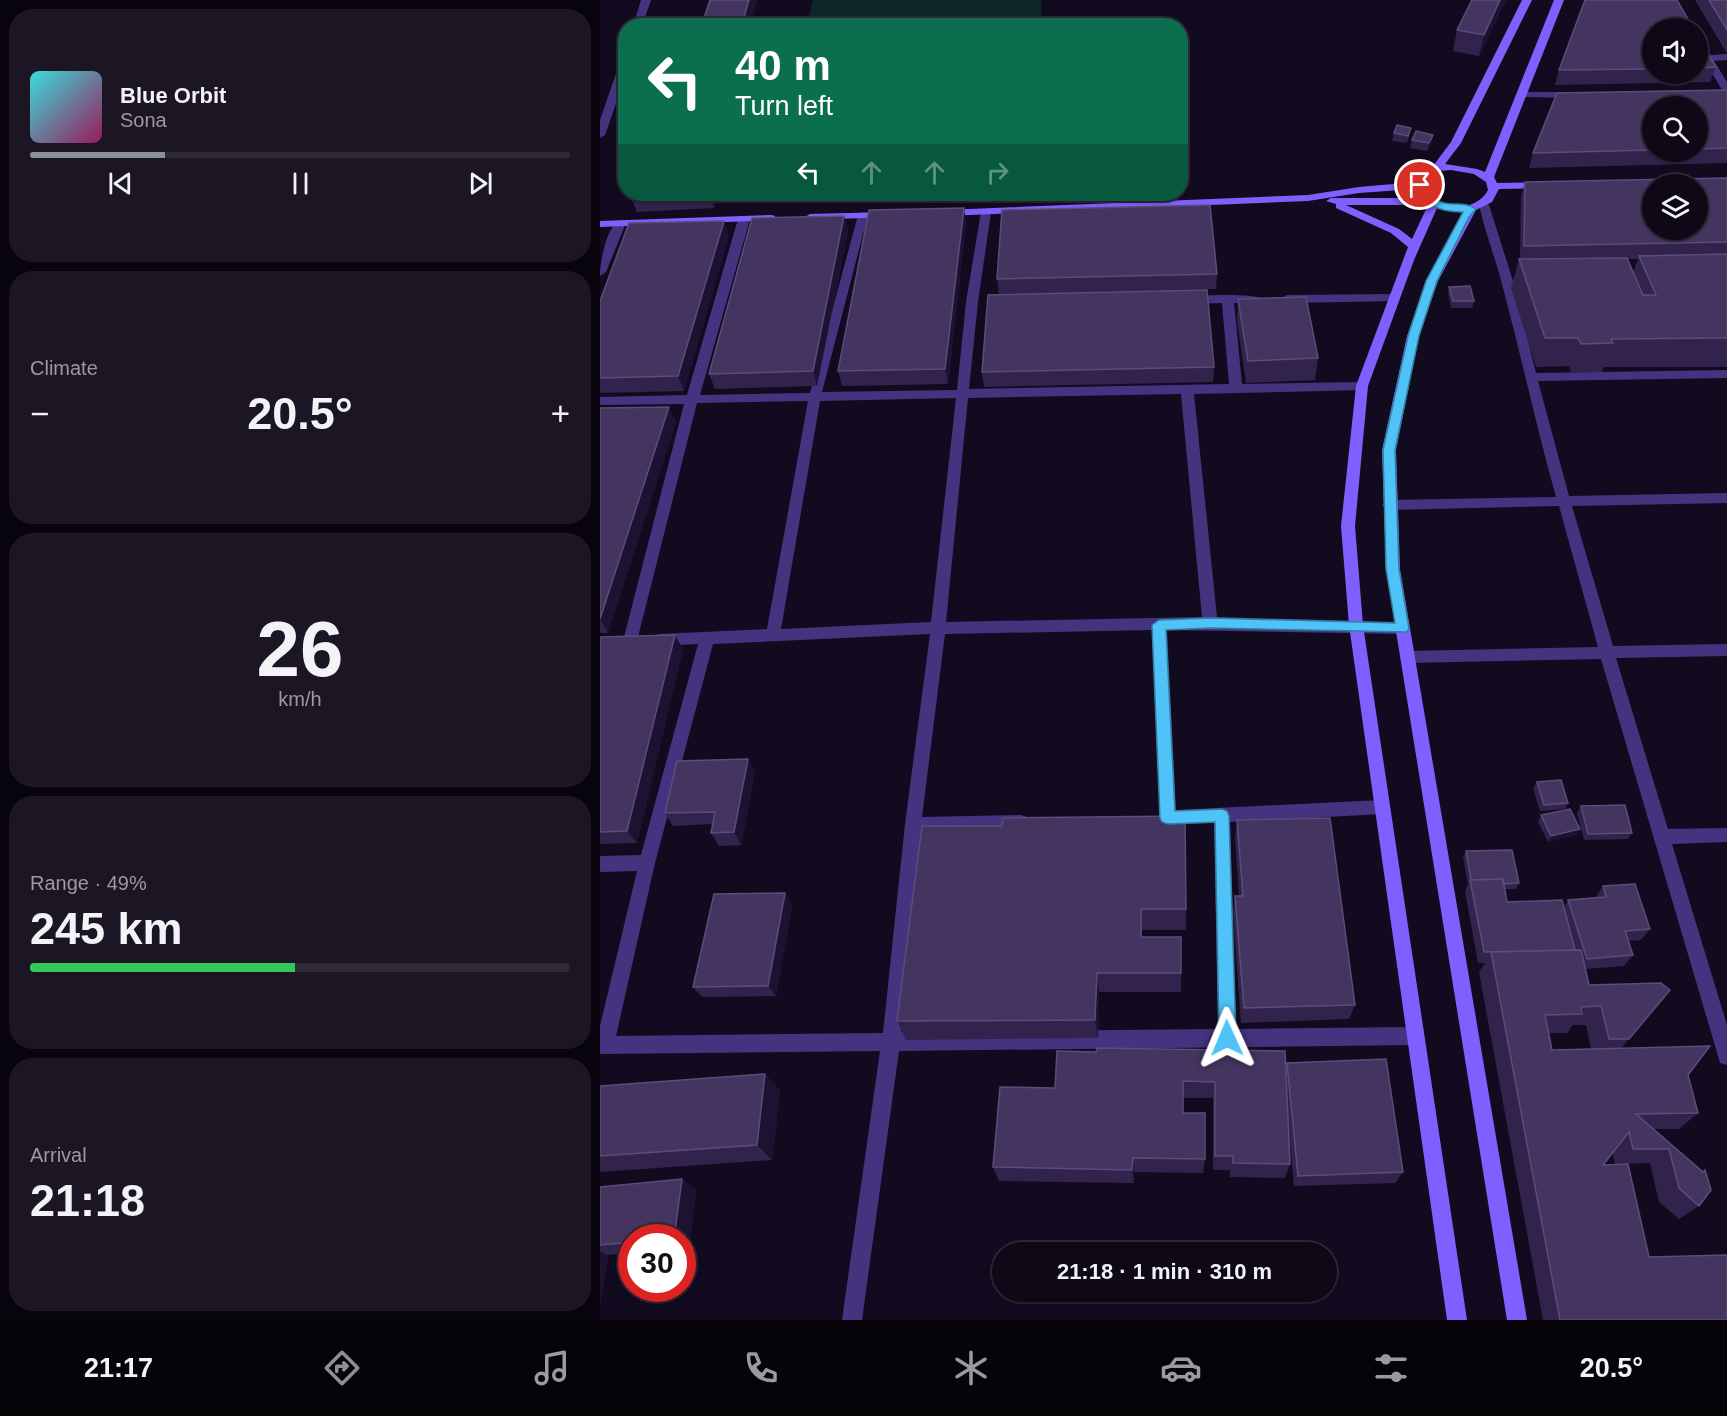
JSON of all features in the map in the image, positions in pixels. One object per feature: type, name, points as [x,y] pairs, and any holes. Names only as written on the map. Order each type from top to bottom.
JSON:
[{"type":"main road","points":[[1437,168],[1456,143],[1527,0]]},
{"type":"main road","points":[[1517,1320],[1392,569],[1389,450],[1413,336],[1432,281],[1465,216],[1494,193],[1491,182],[1520,95],[1559,0]]},
{"type":"main road","points":[[1432,202],[1423,194],[1420,185],[1422,178],[1428,172],[1437,168],[1465,168],[1491,182],[1552,185]]},
{"type":"main road","points":[[930,213],[1308,198],[1359,190],[1420,185]]},
{"type":"main road","points":[[1308,198],[1398,203],[1432,202],[1452,209],[1477,207]]},
{"type":"main road","points":[[1326,200],[1378,222],[1395,231],[1414,246]]},
{"type":"main road","points":[[1432,202],[1362,386],[1348,526],[1356,625],[1457,1320]]},
{"type":"main road","points":[[804,217],[897,214]]},
{"type":"main road","points":[[600,224],[780,218]]},
{"type":"street","points":[[640,18],[646,0]]},
{"type":"street","points":[[1727,57],[1708,58],[1727,90]]},
{"type":"street","points":[[600,135],[618,83]]},
{"type":"street","points":[[1520,95],[1589,95]]},
{"type":"street","points":[[1716,95],[1727,95]]},
{"type":"street","points":[[1477,207],[1488,224],[1511,274],[1530,377],[1562,500],[1727,1056]]},
{"type":"street","points":[[852,1320],[891,1041],[913,824],[964,394],[978,302],[986,212]]},
{"type":"street","points":[[773,635],[815,396],[863,215]]},
{"type":"street","points":[[630,641],[692,399],[744,219]]},
{"type":"street","points":[[600,272],[620,223]]},
{"type":"street","points":[[1170,300],[1394,298]]},
{"type":"street","points":[[1228,300],[1236,389]]},
{"type":"street","points":[[1530,377],[1727,374]]},
{"type":"street","points":[[600,401],[1362,386]]},
{"type":"street","points":[[1187,391],[1210,623]]},
{"type":"street","points":[[1389,505],[1727,498]]},
{"type":"street","points":[[610,641],[938,628],[1210,623],[1356,625],[1402,628]]},
{"type":"street","points":[[1159,625],[1168,818]]},
{"type":"street","points":[[707,638],[647,863],[603,1044],[1414,1036]]},
{"type":"street","points":[[1407,657],[1727,650]]},
{"type":"street","points":[[1144,818],[1382,807]]},
{"type":"street","points":[[1222,816],[1227,1038]]},
{"type":"street","points":[[913,824],[1040,821]]},
{"type":"street","points":[[1663,837],[1727,836]]},
{"type":"street","points":[[600,864],[647,863]]},
{"type":"green space","points":[[813,0],[1041,0],[1042,18],[809,18]]},
{"type":"building","points":[[710,0],[749,0],[744,17],[704,18]]},
{"type":"building","points":[[1472,0],[1500,0],[1484,35],[1457,30]]},
{"type":"building","points":[[1585,0],[1677,0],[1687,18],[1642,18],[1642,69],[1559,70]]},
{"type":"building","points":[[1709,0],[1727,0],[1727,30]]},
{"type":"building","points":[[1708,54],[1716,67],[1708,67]]},
{"type":"building","points":[[1727,90],[1727,148],[1708,149],[1708,96],[1642,96],[1642,150],[1533,153],[1557,93]]},
{"type":"building","points":[[1397,125],[1411,128],[1408,136],[1394,133]]},
{"type":"building","points":[[1416,131],[1433,135],[1429,143],[1412,140]]},
{"type":"building","points":[[1708,178],[1727,178],[1727,242],[1524,246],[1525,182],[1642,180],[1642,240],[1708,240]]},
{"type":"building","points":[[1210,205],[1217,274],[997,279],[1002,210]]},
{"type":"building","points":[[964,208],[945,369],[838,371],[869,210]]},
{"type":"building","points":[[844,216],[813,371],[709,374],[752,218]]},
{"type":"building","points":[[724,221],[678,376],[600,378],[600,301],[629,223]]},
{"type":"building","points":[[1727,254],[1727,338],[1611,339],[1613,343],[1581,344],[1578,338],[1545,338],[1519,259],[1627,258],[1643,295],[1656,295],[1639,256]]},
{"type":"building","points":[[1470,286],[1474,301],[1453,301],[1449,287]]},
{"type":"building","points":[[1207,290],[1214,367],[982,372],[988,295]]},
{"type":"building","points":[[1306,297],[1318,358],[1248,361],[1238,299]]},
{"type":"building","points":[[669,407],[600,619],[600,408]]},
{"type":"building","points":[[675,635],[627,831],[600,832],[600,637]]},
{"type":"building","points":[[748,759],[734,832],[711,833],[715,812],[665,813],[677,761]]},
{"type":"building","points":[[1561,780],[1568,803],[1544,805],[1537,782]]},
{"type":"building","points":[[1625,805],[1632,833],[1588,834],[1581,806]]},
{"type":"building","points":[[1570,809],[1580,829],[1551,836],[1541,815]]},
{"type":"building","points":[[1185,816],[1186,909],[1141,909],[1141,937],[1181,937],[1181,973],[1097,973],[1095,1020],[897,1021],[922,826],[1002,826],[1003,818]]},
{"type":"building","points":[[1330,818],[1355,1005],[1244,1008],[1235,896],[1243,896],[1237,820]]},
{"type":"building","points":[[1512,850],[1519,883],[1503,884],[1503,879],[1471,880],[1466,851]]},
{"type":"building","points":[[1503,879],[1507,902],[1562,900],[1575,950],[1484,952],[1470,880]]},
{"type":"building","points":[[1635,884],[1650,929],[1625,931],[1633,955],[1587,959],[1568,900],[1606,897],[1603,886]]},
{"type":"building","points":[[785,893],[768,986],[693,987],[714,894]]},
{"type":"building","points":[[1581,950],[1589,985],[1661,983],[1670,990],[1629,1039],[1609,1039],[1601,1006],[1581,1007],[1582,1014],[1545,1015],[1552,1050],[1710,1046],[1688,1075],[1698,1113],[1636,1114],[1703,1172],[1705,1170],[1711,1190],[1699,1206],[1679,1188],[1669,1149],[1633,1149],[1629,1132],[1603,1165],[1628,1164],[1649,1257],[1727,1255],[1727,1320],[1560,1320],[1491,952]]},
{"type":"building","points":[[1097,1048],[1285,1051],[1290,1164],[1233,1163],[1233,1156],[1215,1156],[1215,1082],[1183,1081],[1183,1113],[1205,1113],[1205,1159],[1133,1158],[1132,1170],[993,1167],[1000,1087],[1055,1088],[1057,1051],[1096,1052]]},
{"type":"building","points":[[1386,1059],[1403,1172],[1298,1176],[1287,1063]]},
{"type":"building","points":[[765,1074],[757,1145],[600,1156],[600,1086]]},
{"type":"building","points":[[682,1179],[676,1224],[618,1224],[618,1243],[600,1245],[600,1187]]},
{"type":"route","points":[[1227,1038],[1222,816],[1168,818],[1159,625],[1210,623],[1356,625],[1402,628],[1392,569],[1389,450],[1413,336],[1432,281],[1465,216],[1471,209],[1452,209],[1434,203],[1423,194],[1420,185]]}]
